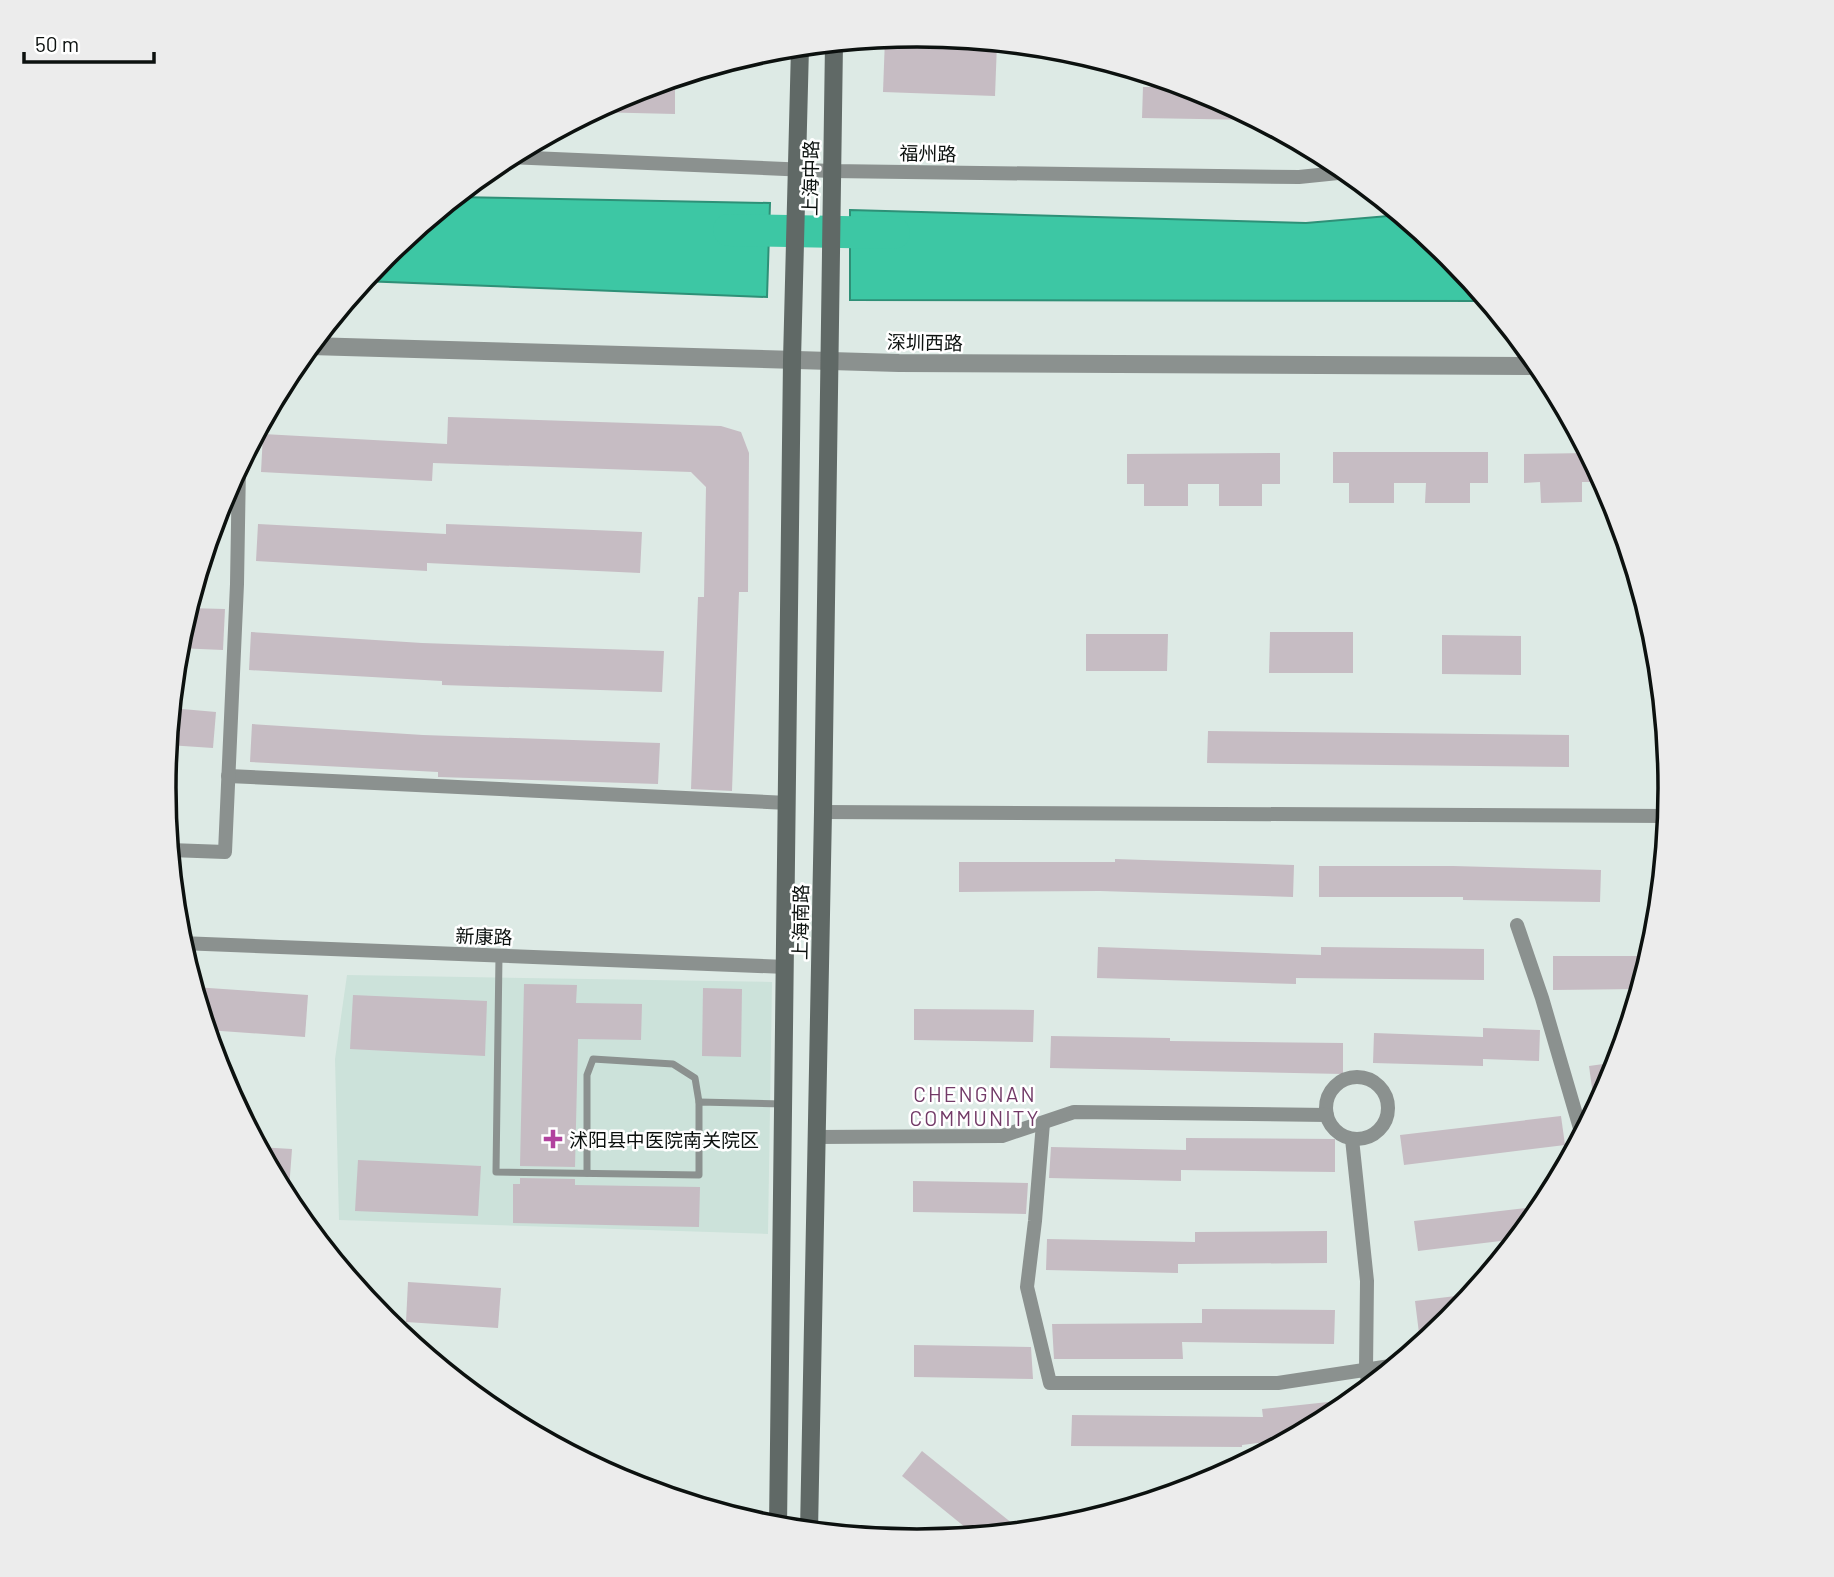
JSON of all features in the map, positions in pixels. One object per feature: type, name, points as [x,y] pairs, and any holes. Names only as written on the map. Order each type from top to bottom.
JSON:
[{"type":"main road","name":"上海中路","points":[[829,314],[834,53]]},
{"type":"main road","name":"上海中路","points":[[793,313],[800,57]]},
{"type":"main road","name":"上海南路","points":[[778,1517],[793,313]]},
{"type":"main road","name":"上海南路","points":[[809,1521],[823,812],[829,314]]},
{"type":"street","name":"福州路","points":[[527,158],[831,178],[1299,177],[1331,174]]},
{"type":"street","name":"深圳西路","points":[[322,346],[828,362],[1525,366]]},
{"type":"street","points":[[178,850],[225,852],[239,491]]},
{"type":"street","points":[[229,776],[788,803]]},
{"type":"street","points":[[823,812],[1657,816]]},
{"type":"street","points":[[1517,925],[1542,998],[1578,1123]]},
{"type":"street","name":"新康路","points":[[192,944],[786,967]]},
{"type":"street","points":[[1365,1078],[1383,1089],[1389,1109],[1387,1120],[1373,1136],[1352,1139],[1336,1131],[1327,1115],[1329,1094],[1344,1080],[1365,1078]]},
{"type":"street","points":[[816,1137],[1002,1136],[1074,1112],[1327,1115]]},
{"type":"street","points":[[1043,1123],[1027,1287],[1050,1383],[1278,1383],[1379,1368]]},
{"type":"street","points":[[1352,1139],[1367,1281],[1367,1378]]},
{"type":"lane","points":[[499,956],[496,1172],[699,1175],[699,1102],[695,1078],[673,1064],[593,1059],[587,1075],[587,1173]]},
{"type":"lane","points":[[699,1102],[784,1104]]},
{"type":"shaded area","points":[[470,197],[770,203],[767,297],[377,282],[428,231]]},
{"type":"shaded area","points":[[850,210],[1306,223],[1388,216],[1441,264],[1475,301],[850,300]]},
{"type":"shaded area","name":"沭阳县中医院南关院区","points":[[347,975],[772,982],[768,1234],[339,1220],[335,1059]]},
{"type":"building","points":[[917,47],[997,52],[995,96],[883,92],[885,48]]},
{"type":"building","points":[[1143,87],[1155,87],[1235,120],[1142,118]]},
{"type":"building","points":[[674,89],[675,114],[614,113]]},
{"type":"building","points":[[448,417],[721,426],[741,432],[749,453],[748,592],[739,592],[732,791],[691,789],[698,597],[704,597],[706,487],[691,472],[433,463],[432,481],[261,472],[263,441],[266,434],[447,444]]},
{"type":"building","points":[[1333,452],[1488,452],[1488,483],[1470,483],[1470,503],[1425,503],[1426,483],[1394,483],[1394,503],[1349,503],[1349,483],[1333,483]]},
{"type":"building","points":[[1280,453],[1280,484],[1262,484],[1262,506],[1219,506],[1219,484],[1188,484],[1188,506],[1144,506],[1144,484],[1127,484],[1127,454]]},
{"type":"building","points":[[1578,453],[1592,482],[1582,482],[1582,502],[1541,503],[1540,482],[1524,483],[1524,454]]},
{"type":"building","points":[[258,524],[446,534],[446,524],[642,532],[640,573],[427,563],[427,571],[256,561]]},
{"type":"building","points":[[198,608],[225,609],[223,650],[189,649]]},
{"type":"building","points":[[251,632],[422,643],[664,651],[662,692],[442,685],[442,681],[249,670]]},
{"type":"building","points":[[1270,632],[1353,632],[1353,673],[1269,673]]},
{"type":"building","points":[[1086,634],[1168,634],[1167,671],[1086,671]]},
{"type":"building","points":[[1442,635],[1521,636],[1521,675],[1442,674]]},
{"type":"building","points":[[180,709],[216,712],[213,748],[177,746]]},
{"type":"building","points":[[252,724],[423,735],[660,743],[658,784],[438,777],[438,772],[250,762]]},
{"type":"building","points":[[1208,731],[1569,735],[1569,767],[1207,763]]},
{"type":"building","points":[[1115,859],[1294,865],[1293,897],[1100,891],[959,892],[959,862],[1115,862]]},
{"type":"building","points":[[1319,866],[1601,870],[1600,902],[1463,900],[1463,897],[1319,897]]},
{"type":"building","points":[[1098,947],[1321,955],[1321,947],[1484,949],[1484,980],[1296,978],[1296,984],[1097,978]]},
{"type":"building","points":[[1553,956],[1639,956],[1630,989],[1553,990]]},
{"type":"building","points":[[524,984],[577,985],[576,1003],[642,1004],[641,1040],[578,1039],[575,1167],[520,1166]]},
{"type":"building","points":[[203,988],[308,995],[305,1037],[216,1031]]},
{"type":"building","points":[[703,988],[742,989],[741,1057],[702,1056]]},
{"type":"building","points":[[353,995],[487,1001],[485,1056],[350,1049]]},
{"type":"building","points":[[914,1009],[1034,1010],[1033,1042],[914,1040]]},
{"type":"building","points":[[1483,1028],[1540,1030],[1539,1061],[1483,1059],[1483,1066],[1373,1063],[1374,1033],[1483,1037]]},
{"type":"building","points":[[1051,1036],[1170,1038],[1170,1041],[1343,1043],[1343,1074],[1050,1068]]},
{"type":"building","points":[[1605,1064],[1593,1093],[1589,1066]]},
{"type":"building","points":[[1561,1116],[1565,1145],[1404,1165],[1400,1135]]},
{"type":"building","points":[[1186,1138],[1335,1139],[1335,1172],[1181,1170],[1181,1181],[1049,1178],[1051,1147],[1186,1150]]},
{"type":"building","points":[[269,1148],[292,1149],[290,1182]]},
{"type":"building","points":[[358,1160],[481,1166],[478,1216],[355,1211]]},
{"type":"building","points":[[520,1178],[575,1179],[575,1185],[700,1187],[699,1227],[513,1223],[513,1184],[520,1184]]},
{"type":"building","points":[[913,1181],[1028,1183],[1026,1214],[913,1212]]},
{"type":"building","points":[[1527,1208],[1505,1241],[1418,1251],[1414,1221]]},
{"type":"building","points":[[1327,1231],[1327,1263],[1178,1264],[1178,1273],[1046,1270],[1047,1239],[1195,1242],[1195,1232]]},
{"type":"building","points":[[408,1282],[501,1288],[498,1328],[406,1322]]},
{"type":"building","points":[[1457,1296],[1420,1333],[1415,1301]]},
{"type":"building","points":[[1202,1309],[1335,1310],[1334,1344],[1182,1342],[1183,1359],[1054,1359],[1052,1324],[1202,1323]]},
{"type":"building","points":[[914,1345],[1031,1347],[1033,1379],[914,1377]]},
{"type":"building","points":[[1334,1401],[1265,1442],[1242,1447],[1071,1446],[1072,1415],[1263,1417],[1262,1409]]},
{"type":"building","points":[[922,1451],[1012,1523],[966,1528],[902,1476]]},
{"type":"waterway","points":[[729,230],[894,233]]},
{"type":"place","name":"沭阳县中医院南关院区","points":[[553,1139]]},
{"type":"district","name":"CHENGNAN COMMUNITY","points":[[975,1105]]}]
